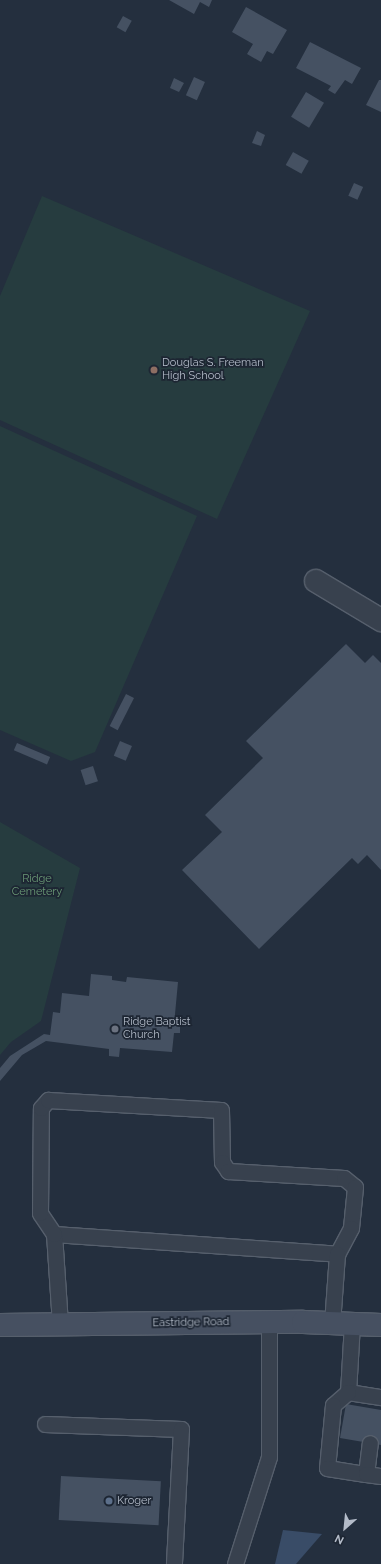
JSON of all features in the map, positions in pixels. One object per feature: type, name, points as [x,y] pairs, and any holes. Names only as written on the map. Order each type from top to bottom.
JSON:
[{"type":"main road","name":"Eastridge Road","points":[[0,1325],[269,1322],[381,1325]]},
{"type":"street","points":[[316,582],[381,620]]},
{"type":"lane","points":[[60,1324],[54,1234],[40,1213],[41,1108],[48,1100],[220,1110],[222,1162],[228,1171],[344,1178],[355,1187],[351,1228],[337,1254],[348,1392]]},
{"type":"lane","points":[[54,1234],[337,1254]]},
{"type":"lane","points":[[235,1564],[269,1457],[269,1322]]},
{"type":"lane","points":[[348,1392],[377,1401]]},
{"type":"lane","points":[[348,1392],[333,1405],[327,1468],[381,1476]]},
{"type":"lane","points":[[45,1424],[181,1429],[174,1564]]},
{"type":"lane","points":[[366,1474],[370,1443]]},
{"type":"green space","points":[[42,196],[310,311],[217,519],[0,420],[0,296]]},
{"type":"green space","points":[[0,426],[197,516],[95,752],[71,761],[0,730]]},
{"type":"green space","name":"Ridge Cemetery","points":[[0,822],[80,868],[41,1021],[11,1042],[0,1055]]},
{"type":"water","points":[[283,1530],[322,1534],[296,1564],[275,1564]]},
{"type":"building","points":[[169,0],[212,0],[209,7],[200,2],[194,14]]},
{"type":"building","points":[[246,7],[287,30],[273,54],[267,51],[261,62],[247,54],[253,44],[232,32]]},
{"type":"building","points":[[123,16],[132,21],[125,32],[117,27]]},
{"type":"building","points":[[310,42],[361,68],[352,84],[345,80],[335,94],[328,90],[331,86],[296,68]]},
{"type":"building","points":[[194,77],[205,82],[197,100],[186,95]]},
{"type":"building","points":[[174,78],[184,83],[179,92],[170,88]]},
{"type":"building","points":[[379,80],[381,80],[381,112],[366,105]]},
{"type":"building","points":[[306,92],[324,103],[309,128],[291,117]]},
{"type":"building","points":[[257,131],[265,135],[261,146],[252,143]]},
{"type":"building","points":[[293,152],[309,161],[301,174],[286,165]]},
{"type":"building","points":[[354,183],[363,187],[357,200],[348,196]]},
{"type":"building","points":[[346,644],[365,663],[373,655],[381,663],[381,870],[367,855],[358,864],[352,858],[259,949],[182,870],[222,832],[205,815],[263,758],[246,741]]},
{"type":"building","points":[[126,694],[134,698],[118,730],[110,726]]},
{"type":"building","points":[[120,741],[132,746],[126,761],[114,756]]},
{"type":"building","points":[[17,743],[50,757],[47,764],[14,750]]},
{"type":"building","points":[[93,766],[98,781],[86,785],[81,770]]},
{"type":"building","name":"Ridge Baptist Church","points":[[91,974],[112,976],[112,980],[126,982],[127,977],[178,982],[174,1025],[180,1026],[180,1033],[174,1033],[172,1052],[120,1048],[119,1057],[109,1056],[109,1049],[46,1041],[22,1055],[0,1081],[0,1068],[10,1056],[44,1034],[50,1035],[53,1012],[60,1013],[62,993],[89,996]]},
{"type":"building","points":[[346,1404],[381,1410],[381,1445],[340,1438]]},
{"type":"building","name":"Kroger","points":[[61,1476],[161,1481],[159,1525],[59,1520]]},
{"type":"place","name":"Douglas S. Freeman High School","points":[[154,370]]},
{"type":"place","name":"Ridge Baptist Church","points":[[115,1029]]},
{"type":"place","name":"Kroger","points":[[109,1501]]}]
